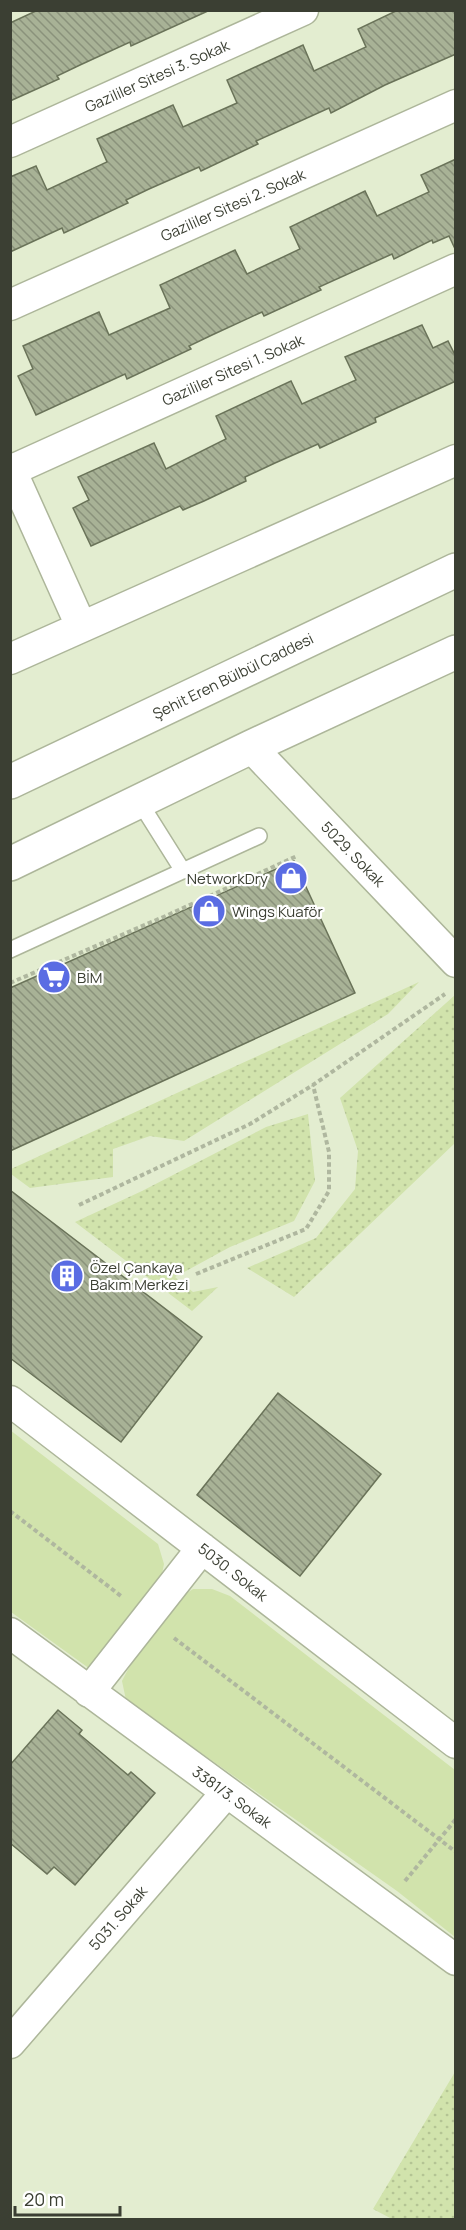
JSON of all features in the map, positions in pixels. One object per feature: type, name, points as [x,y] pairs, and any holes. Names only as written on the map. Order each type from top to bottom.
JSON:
[{"type":"main road","name":"Şehit Eren Bülbül Caddesi","points":[[10,782],[456,570]]},
{"type":"main road","points":[[10,864],[251,747],[456,652]]},
{"type":"street","name":"Gazililer Sitesi 3. Sokak","points":[[10,142],[303,10]]},
{"type":"street","name":"Gazililer Sitesi 2. Sokak","points":[[10,305],[456,105]]},
{"type":"street","name":"Gazililer Sitesi 1. Sokak","points":[[11,470],[456,269]]},
{"type":"street","points":[[10,659],[456,460]]},
{"type":"street","points":[[11,470],[81,626]]},
{"type":"street","name":"5029. Sokak","points":[[251,747],[456,962]]},
{"type":"street","name":"5030. Sokak","points":[[10,1401],[456,1743]]},
{"type":"street","points":[[89,1692],[202,1548]]},
{"type":"street","name":"3381/3. Sokak","points":[[10,1633],[456,1960]]},
{"type":"street","name":"5031. Sokak","points":[[10,2043],[226,1793]]},
{"type":"lane","points":[[139,801],[183,872]]},
{"type":"lane","points":[[10,950],[259,836]]},
{"type":"path","points":[[13,984],[93,950],[297,856]]},
{"type":"path","points":[[79,1205],[250,1124],[313,1085],[446,993]]},
{"type":"path","points":[[196,1274],[306,1229],[312,1220],[329,1191],[329,1152],[313,1085]]},
{"type":"path","points":[[10,1511],[456,1852]]},
{"type":"path","points":[[384,1907],[456,1819]]},
{"type":"green space","points":[[419,982],[388,1014],[184,1141],[150,1136],[113,1149],[113,1177],[30,1188],[11,1174],[11,1169]]},
{"type":"green space","points":[[455,995],[455,1143],[294,1297],[247,1268],[316,1238],[355,1189],[358,1151],[340,1098]]},
{"type":"green space","points":[[308,1114],[315,1181],[294,1221],[230,1247],[175,1277],[193,1292],[218,1287],[192,1311],[75,1222],[142,1191],[266,1127]]},
{"type":"green space","points":[[10,1430],[158,1544],[164,1564],[161,1579],[90,1669],[11,1612]]},
{"type":"green space","points":[[193,1589],[212,1589],[230,1596],[455,1770],[455,1937],[397,1891],[126,1700],[122,1681],[144,1642],[171,1607]]},
{"type":"green space","points":[[455,2072],[455,2219],[392,2219],[373,2209]]},
{"type":"building","points":[[38,10],[210,10],[131,46],[130,42],[57,76],[59,79],[10,101],[10,23]]},
{"type":"building","points":[[398,10],[456,10],[456,54],[385,85],[331,113],[329,108],[256,141],[258,144],[201,171],[199,167],[149,189],[126,200],[128,203],[64,233],[62,228],[10,252],[10,177],[36,166],[47,190],[107,162],[97,139],[173,105],[183,127],[237,103],[227,80],[303,45],[314,71],[366,47],[358,29]]},
{"type":"building","points":[[456,159],[456,251],[449,236],[433,243],[432,240],[394,259],[392,254],[319,287],[321,290],[264,316],[262,312],[212,335],[189,346],[191,349],[127,379],[125,374],[36,415],[18,376],[33,369],[23,346],[99,312],[109,335],[170,308],[160,285],[235,250],[247,274],[300,249],[290,227],[365,191],[377,216],[429,192],[421,175]]},
{"type":"building","points":[[422,325],[433,348],[448,341],[456,357],[456,381],[375,418],[376,422],[320,448],[318,444],[245,477],[246,481],[204,501],[183,510],[180,506],[91,546],[73,508],[89,500],[78,477],[154,443],[166,469],[226,439],[216,416],[291,381],[302,404],[356,380],[345,357]]},
{"type":"building","points":[[294,861],[355,993],[10,1151],[10,988]]},
{"type":"building","name":"Özel Çankaya Bakım Merkezi","points":[[10,1190],[202,1337],[121,1442],[10,1358]]},
{"type":"building","points":[[278,1393],[381,1474],[300,1576],[197,1495]]},
{"type":"building","points":[[58,1710],[82,1730],[79,1734],[128,1775],[131,1772],[155,1793],[75,1885],[54,1867],[47,1874],[10,1843],[10,1765]]},
{"type":"place","name":"NetworkDry","points":[[291,878]]},
{"type":"place","name":"Wings Kuaför","points":[[209,911]]},
{"type":"place","name":"BİM","points":[[54,977]]},
{"type":"place","name":"Özel Çankaya Bakım Merkezi","points":[[67,1276]]}]
